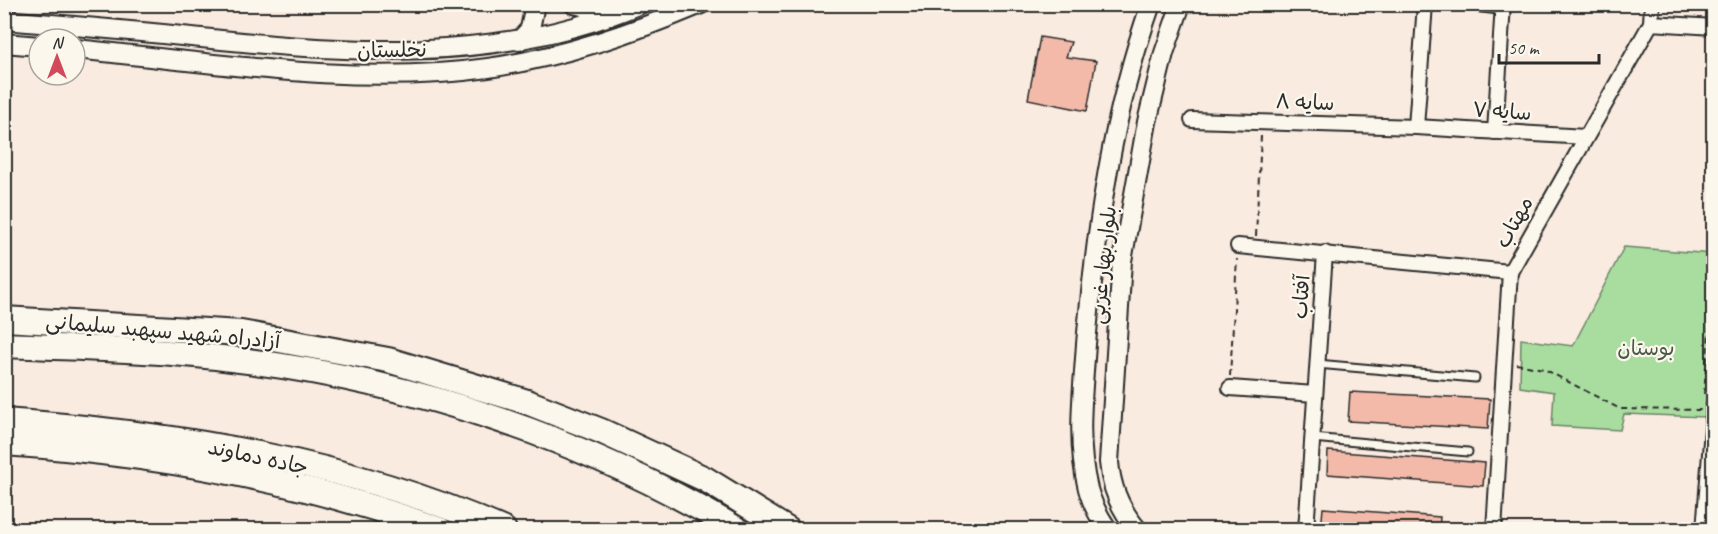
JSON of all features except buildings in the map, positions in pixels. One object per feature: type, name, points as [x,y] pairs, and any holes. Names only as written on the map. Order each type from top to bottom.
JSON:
[{"type":"highway","name":"آزادراه شهید سپهبد سلیمانی","points":[[4,319],[241,333],[388,360],[517,399],[601,431],[705,479],[788,530]]},
{"type":"highway","name":"آزادراه شهید سپهبد سلیمانی","points":[[4,345],[126,350],[238,360],[381,384],[450,403],[592,454],[693,502],[738,530]]},
{"type":"highway","name":"جاده دماوند","points":[[4,421],[141,435],[251,453],[389,487],[504,530]]},
{"type":"highway","name":"جاده دماوند","points":[[4,443],[138,456],[246,474],[383,509],[440,530]]},
{"type":"street","points":[[519,41],[530,29],[535,4]]},
{"type":"street","points":[[574,4],[618,14]]},
{"type":"street","name":"نخلستان","points":[[4,20],[317,50],[389,51],[519,41],[618,14],[640,4]]},
{"type":"street","name":"نخلستان","points":[[87,50],[318,72],[402,75],[488,68],[570,52],[631,33],[701,4]]},
{"type":"street","name":"بلوار بهار غربی","points":[[1138,530],[1117,497],[1110,475],[1109,462],[1122,261],[1147,122],[1164,53],[1181,4]]},
{"type":"street","points":[[1416,127],[1425,4]]},
{"type":"street","points":[[1478,4],[1503,6],[1495,132]]},
{"type":"street","points":[[1652,4],[1651,23],[1713,27]]},
{"type":"street","name":"بلوار بهار غربی","points":[[1108,530],[1094,507],[1083,464],[1082,395],[1094,252],[1115,131],[1150,8]]},
{"type":"street","name":"مهتاب","points":[[1494,530],[1510,272],[1651,23]]},
{"type":"street","points":[[4,43],[27,45]]},
{"type":"street","name":"سایه ۸","points":[[1192,120],[1416,127]]},
{"type":"street","name":"سایه ۷","points":[[1416,127],[1586,137]]},
{"type":"street","points":[[1238,246],[1324,253]]},
{"type":"street","name":"آفتاب","points":[[1306,530],[1324,253],[1510,272]]},
{"type":"street","points":[[1230,388],[1315,394]]},
{"type":"street","points":[[1704,530],[1709,511],[1713,427],[1707,404]]},
{"type":"lane","points":[[1317,364],[1476,378]]},
{"type":"lane","points":[[1312,438],[1468,452]]},
{"type":"path","points":[[1255,248],[1262,122]]},
{"type":"path","points":[[1230,388],[1238,246]]},
{"type":"path","points":[[1504,362],[1544,369],[1620,409],[1707,404],[1711,306],[1713,307]]},
{"type":"green space","name":"بوستان","points":[[1624,247],[1713,254],[1714,361],[1706,417],[1624,414],[1620,430],[1552,426],[1554,392],[1520,387],[1521,339],[1573,346]]}]
